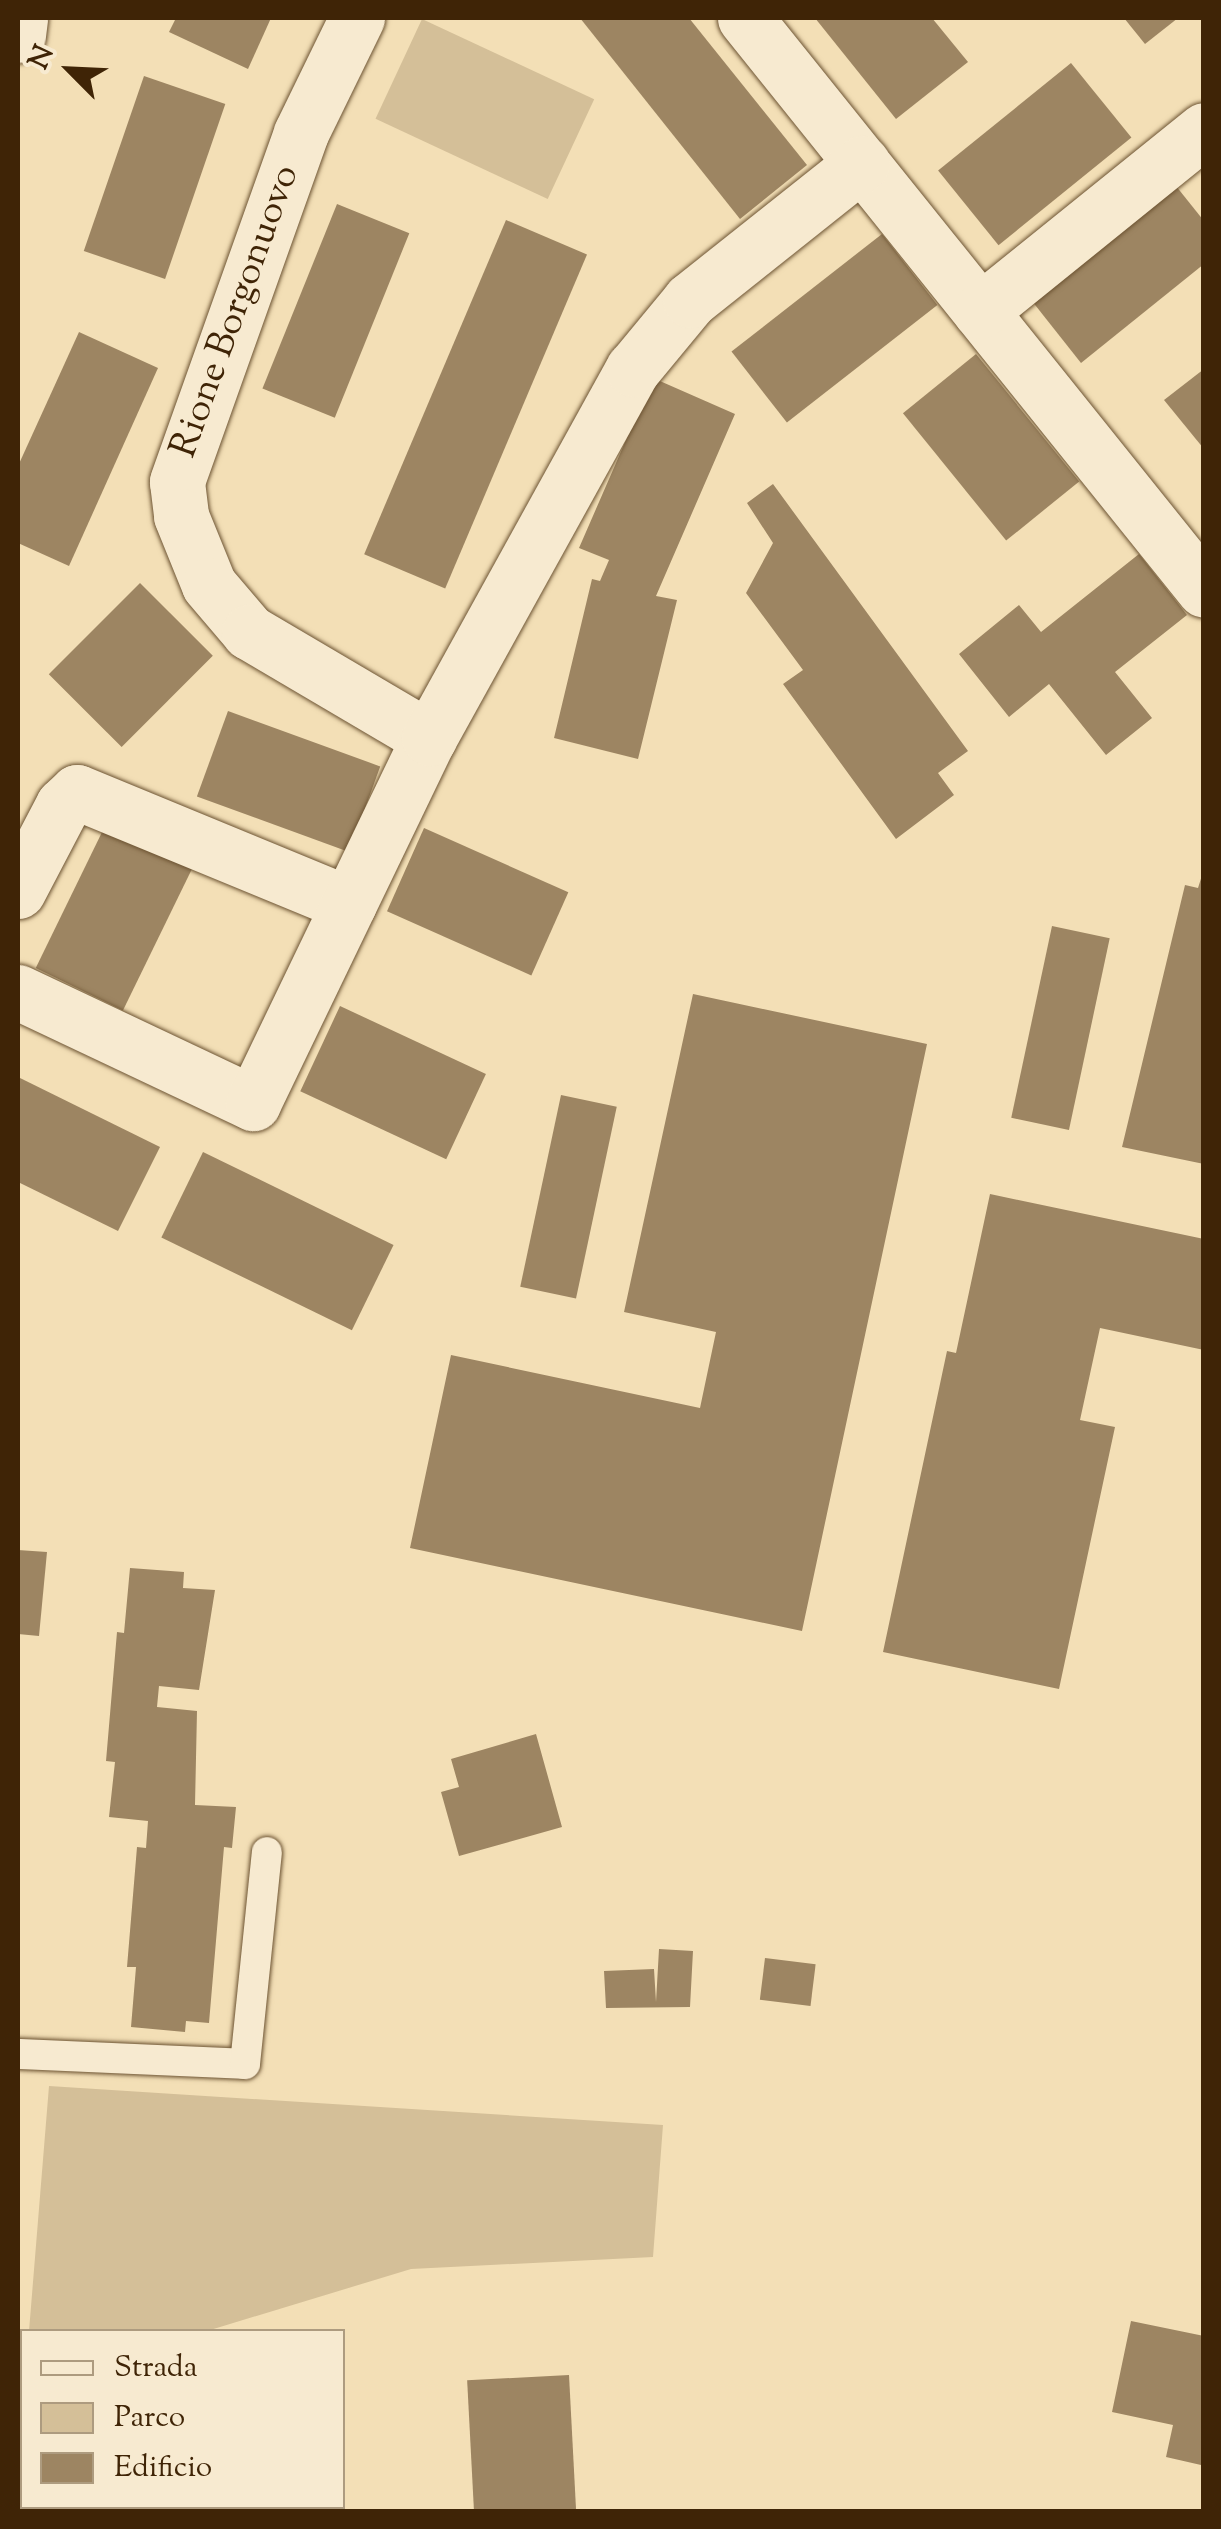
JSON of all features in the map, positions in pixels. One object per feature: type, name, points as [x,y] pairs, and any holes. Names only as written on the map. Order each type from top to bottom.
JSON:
[{"type":"street","points":[[18,36],[20,18]]},
{"type":"street","name":"Rione Borgonuovo","points":[[356,18],[300,133],[177,482],[181,516],[209,585],[249,632],[429,738]]},
{"type":"street","points":[[745,18],[1204,590]]},
{"type":"street","points":[[980,311],[1204,130]]},
{"type":"street","points":[[18,992],[254,1103],[429,738],[633,369],[690,300],[862,163]]},
{"type":"street","points":[[18,891],[63,805],[78,792],[349,904]]},
{"type":"lane","points":[[18,2054],[245,2064],[267,1852]]},
{"type":"green space","points":[[422,19],[594,99],[548,199],[376,119]]},
{"type":"green space","points":[[49,2086],[663,2125],[653,2257],[411,2269],[214,2329],[29,2329]]},
{"type":"building","points":[[176,18],[271,18],[248,69],[169,32]]},
{"type":"building","points":[[580,18],[689,18],[807,165],[740,219]]},
{"type":"building","points":[[815,18],[932,18],[968,62],[896,119]]},
{"type":"building","points":[[1124,18],[1178,18],[1145,44]]},
{"type":"building","points":[[1071,63],[1131,138],[999,245],[938,171]]},
{"type":"building","points":[[144,76],[225,104],[165,279],[84,251]]},
{"type":"building","points":[[1172,181],[1204,221],[1204,264],[1081,363],[1028,296]]},
{"type":"building","points":[[337,204],[409,233],[335,418],[262,389]]},
{"type":"building","points":[[506,220],[587,254],[445,589],[364,554]]},
{"type":"building","points":[[882,234],[937,305],[787,423],[731,352]]},
{"type":"building","points":[[79,332],[158,368],[69,566],[18,543],[18,466]]},
{"type":"building","points":[[976,354],[1079,481],[1006,541],[903,413]]},
{"type":"building","points":[[1204,369],[1204,449],[1164,400]]},
{"type":"building","points":[[653,378],[735,414],[656,596],[677,600],[638,759],[554,738],[592,579],[600,581],[609,560],[579,548]]},
{"type":"building","points":[[773,484],[968,751],[938,773],[954,795],[896,839],[783,684],[803,670],[746,593],[773,543],[747,503]]},
{"type":"building","points":[[1139,554],[1187,615],[1115,672],[1152,718],[1106,755],[1049,684],[1009,717],[959,654],[1019,605],[1041,632]]},
{"type":"building","points":[[140,583],[213,656],[122,747],[49,674]]},
{"type":"building","points":[[228,711],[380,766],[349,852],[197,797]]},
{"type":"building","points":[[105,826],[192,869],[123,1011],[36,968]]},
{"type":"building","points":[[424,828],[568,892],[531,975],[387,911]]},
{"type":"building","points":[[1204,869],[1204,1164],[1122,1147],[1185,885],[1198,888]]},
{"type":"building","points":[[1052,926],[1110,938],[1069,1130],[1011,1118]]},
{"type":"building","points":[[693,994],[927,1044],[802,1631],[410,1548],[451,1355],[700,1408],[716,1332],[624,1312]]},
{"type":"building","points":[[340,1006],[486,1074],[446,1159],[300,1091]]},
{"type":"building","points":[[18,1077],[160,1147],[118,1231],[18,1182]]},
{"type":"building","points":[[561,1095],[617,1107],[576,1299],[520,1287]]},
{"type":"building","points":[[203,1152],[394,1245],[352,1330],[161,1237]]},
{"type":"building","points":[[990,1194],[1204,1239],[1204,1350],[1100,1328],[1080,1420],[1115,1427],[1059,1689],[883,1652],[947,1351],[956,1353]]},
{"type":"building","points":[[18,1550],[47,1552],[39,1636],[18,1634]]},
{"type":"building","points":[[130,1568],[184,1572],[183,1588],[215,1590],[199,1690],[159,1686],[157,1707],[197,1711],[195,1805],[236,1807],[232,1848],[224,1847],[209,2023],[186,2021],[185,2032],[131,2027],[136,1967],[127,1967],[137,1847],[146,1848],[148,1821],[109,1817],[115,1762],[106,1761],[117,1632],[124,1633]]},
{"type":"building","points":[[536,1734],[562,1827],[459,1856],[441,1792],[459,1787],[451,1759]]},
{"type":"building","points":[[659,1949],[693,1951],[690,2007],[606,2008],[604,1971],[654,1969],[656,2002]]},
{"type":"building","points":[[765,1958],[816,1964],[811,2006],[760,2000]]},
{"type":"building","points":[[1131,2321],[1204,2336],[1201,2465],[1166,2457],[1173,2425],[1112,2412]]},
{"type":"building","points":[[569,2375],[576,2512],[474,2512],[467,2380]]},
{"type":"building","points":[[18,2477],[20,2509],[141,2512],[18,2512]]}]
